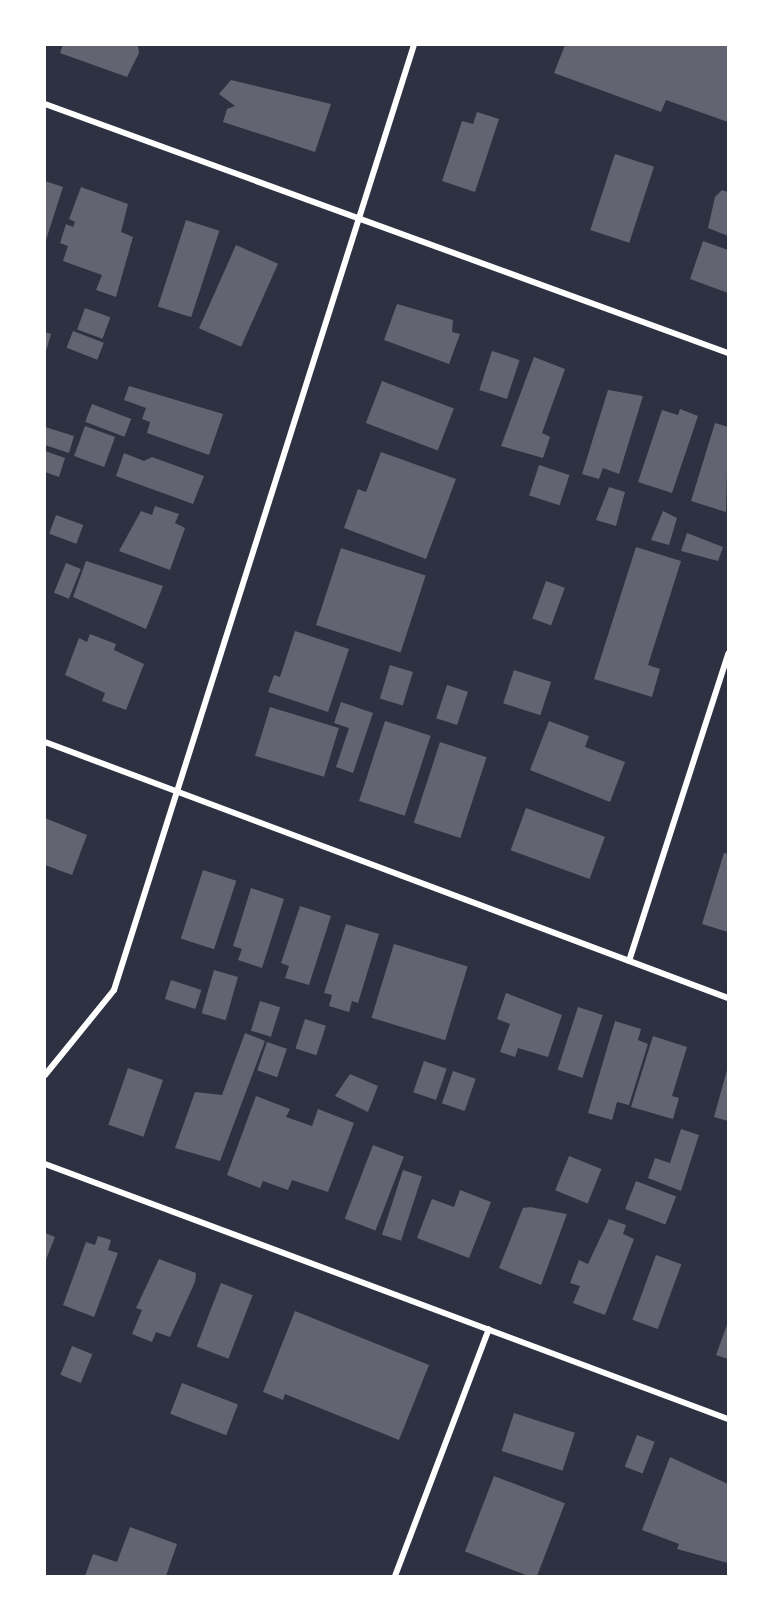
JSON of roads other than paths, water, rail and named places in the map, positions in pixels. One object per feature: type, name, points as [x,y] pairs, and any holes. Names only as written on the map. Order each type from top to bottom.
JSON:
[{"type":"street","points":[[45,1075],[114,990],[175,791],[414,45]]},
{"type":"street","points":[[45,104],[728,353]]},
{"type":"street","points":[[629,962],[728,654]]},
{"type":"street","points":[[45,742],[728,998]]},
{"type":"street","points":[[45,1164],[728,1419]]},
{"type":"street","points":[[395,1576],[489,1329]]}]
